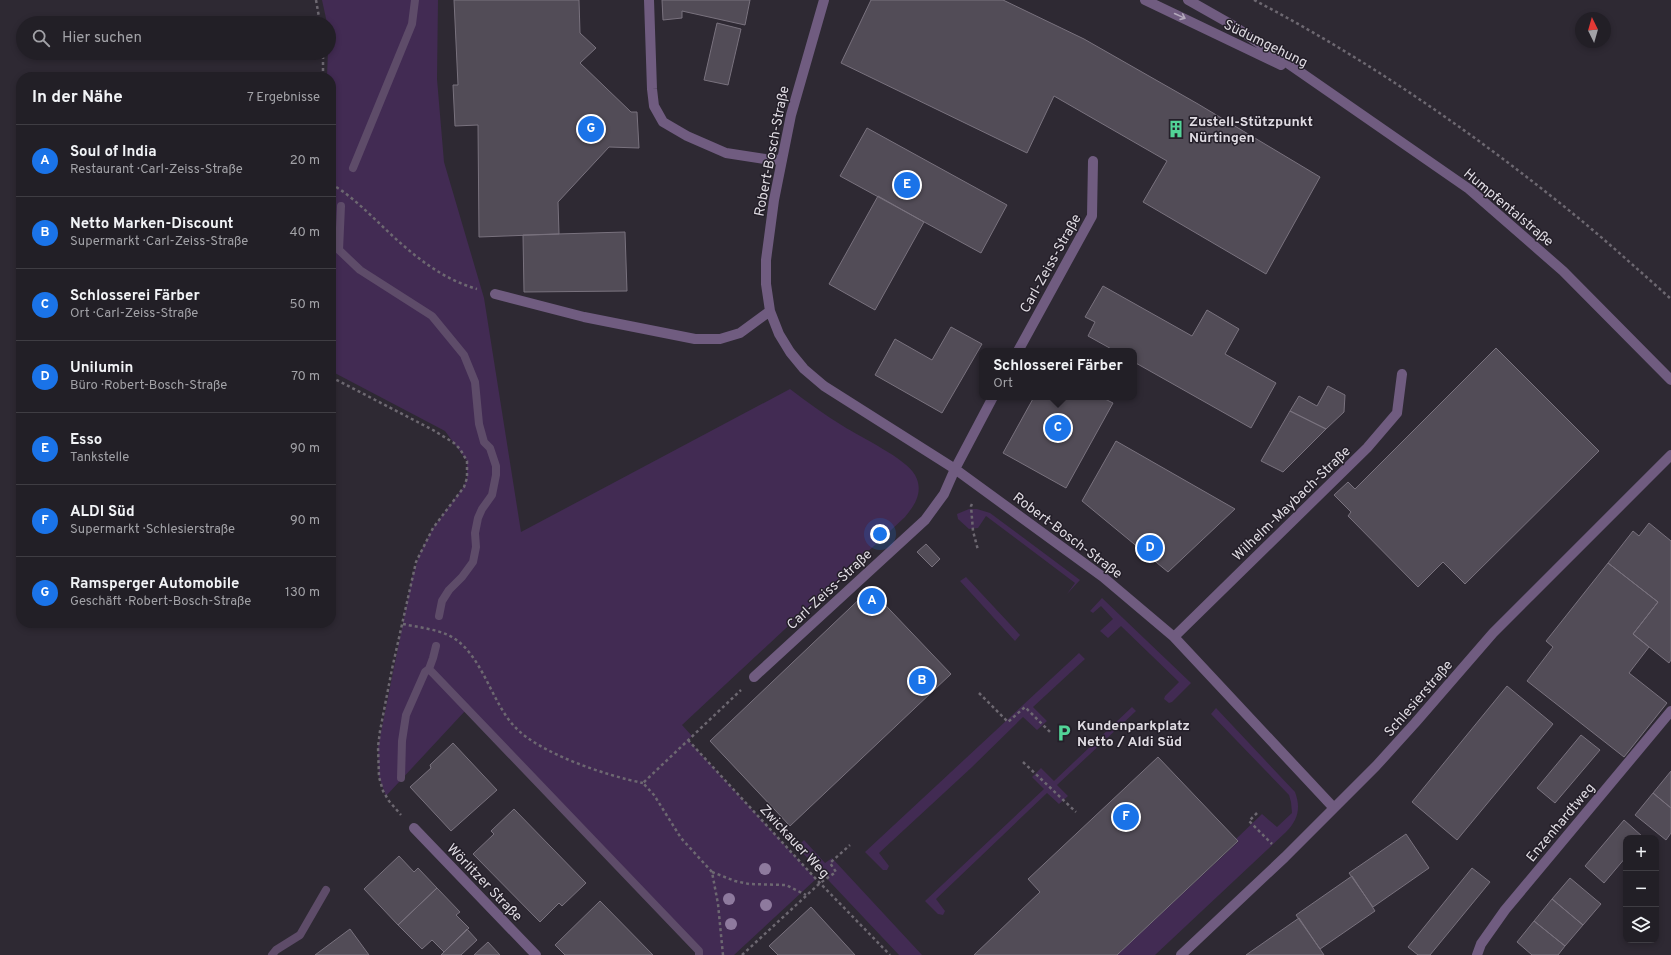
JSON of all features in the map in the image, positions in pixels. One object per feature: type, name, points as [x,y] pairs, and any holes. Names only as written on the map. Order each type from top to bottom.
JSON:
[{"type":"street","points":[[649,0],[652,89],[654,106],[663,122],[687,136],[726,153],[782,160]]},
{"type":"street","name":"Robert-Bosch-Straße","points":[[824,0],[791,115],[774,200],[766,260],[766,284],[770,311],[779,334],[790,352],[804,370],[824,386],[955,469],[1103,577],[1174,637],[1333,807]]},
{"type":"street","name":"Südumgehung","points":[[1144,0],[1310,80]]},
{"type":"street","name":"Südumgehung","points":[[1188,0],[1234,26],[1310,80]]},
{"type":"street","name":"Humpfentalstraße","points":[[1310,80],[1346,103],[1469,189],[1563,271],[1671,380]]},
{"type":"street","name":"Carl-Zeiss-Straße","points":[[1020,348],[1092,216],[1093,161]]},
{"type":"street","points":[[495,294],[584,317],[700,339],[720,338],[740,333],[770,311]]},
{"type":"street","name":"Wilhelm-Maybach-Straße","points":[[1174,637],[1367,448],[1397,413],[1402,374]]},
{"type":"street","name":"Carl-Zeiss-Straße","points":[[754,678],[926,520],[944,494],[955,469],[991,400]]},
{"type":"street","name":"Schlesierstraße","points":[[1181,955],[1285,857],[1333,807],[1381,761],[1494,633],[1671,455]]},
{"type":"street","name":"Enzenhardtweg","points":[[1477,955],[1481,944],[1505,910],[1671,711]]},
{"type":"street","name":"Wörlitzer Straße","points":[[414,828],[536,955]]},
{"type":"path","points":[[316,0],[319,16]]},
{"type":"path","points":[[1254,0],[1296,22],[1393,81],[1488,147],[1562,204],[1671,299]]},
{"type":"path","points":[[323,60],[323,72]]},
{"type":"path","points":[[336,187],[344,191],[403,246],[436,270],[467,286],[495,294]]},
{"type":"path","points":[[336,380],[433,430],[454,443],[460,449],[467,461],[467,478],[464,486],[433,528],[418,558],[412,578],[380,731],[378,747],[379,777],[389,802],[414,828]]},
{"type":"path","points":[[978,550],[973,531],[971,506],[983,489]]},
{"type":"path","points":[[403,624],[447,634],[460,643],[471,654],[496,698],[515,727],[536,743],[594,769],[643,783],[654,796],[681,838],[712,872],[735,881],[749,884],[786,885],[806,895]]},
{"type":"path","points":[[643,783],[754,678]]},
{"type":"path","points":[[979,693],[1008,722],[1025,707],[1052,734]]},
{"type":"path","name":"Zwickauer Weg","points":[[688,740],[820,883],[890,955]]},
{"type":"path","points":[[1023,762],[1076,812]]},
{"type":"path","points":[[1257,813],[1249,820],[1285,857]]},
{"type":"path","points":[[742,955],[806,895],[836,872],[830,863],[850,845]]},
{"type":"path","points":[[712,872],[718,904],[723,955]]},
{"type":"shaded area","points":[[322,0],[438,0],[437,79],[444,162],[484,298],[521,532],[790,389],[836,422],[903,462],[915,475],[918,481],[919,487],[917,498],[905,517],[682,725],[692,736],[688,740],[816,879],[734,955],[698,955],[698,952],[465,711],[386,796],[379,777],[378,747],[412,578],[420,553],[433,528],[464,486],[467,478],[467,461],[445,431],[336,374],[336,72],[327,72],[328,60],[336,60],[336,16],[325,16]]},
{"type":"shaded area","points":[[969,509],[977,509],[990,513],[1080,580],[1067,594],[1075,583],[986,516],[978,528],[969,529],[958,519],[957,514]]},
{"type":"shaded area","points":[[966,577],[1020,635],[1015,641],[960,581]]},
{"type":"shaded area","points":[[1102,598],[1191,683],[1172,702],[1169,703],[1164,699],[1165,696],[1179,682],[1121,626],[1108,638],[1100,631],[1113,619],[1101,606],[1093,613],[1090,611]]},
{"type":"shaded area","points":[[1079,653],[1085,659],[1033,707],[1047,721],[1037,730],[1023,717],[971,768],[879,853],[889,866],[887,870],[883,870],[865,852]]},
{"type":"shaded area","points":[[1132,707],[1136,711],[1057,785],[1068,796],[1059,804],[1047,793],[936,899],[945,911],[943,915],[938,914],[925,901],[1044,789],[1032,777],[1041,768],[1054,781]]},
{"type":"shaded area","points":[[1216,708],[1295,792],[1298,803],[1296,818],[1286,832],[1155,955],[1117,955],[1238,842],[1236,839],[1262,814],[1277,827],[1292,813],[1289,795],[1211,714]]},
{"type":"shaded area","points":[[804,840],[825,863],[832,858],[922,955],[899,955],[797,847]]},
{"type":"building","points":[[454,0],[579,0],[580,33],[596,48],[580,63],[631,112],[637,112],[639,148],[609,147],[558,202],[559,234],[479,237],[478,125],[455,126],[453,85],[458,85]]},
{"type":"building","points":[[662,0],[750,0],[745,25],[682,11],[682,18],[663,20]]},
{"type":"building","name":"Zustell-Stützpunkt Nürtingen","points":[[871,0],[1003,0],[1084,39],[1198,104],[1320,177],[1266,274],[1143,202],[1167,161],[1054,96],[1027,153],[841,63]]},
{"type":"building","points":[[717,23],[741,29],[728,85],[704,80]]},
{"type":"building","points":[[867,128],[1007,205],[981,253],[840,176]]},
{"type":"building","points":[[878,196],[924,222],[875,310],[829,284]]},
{"type":"building","points":[[625,232],[627,291],[524,292],[523,235]]},
{"type":"building","points":[[1103,286],[1192,336],[1207,310],[1239,329],[1225,354],[1276,383],[1251,428],[1137,364],[1137,348],[1110,348],[1088,336],[1095,322],[1085,317]]},
{"type":"building","points":[[951,327],[982,344],[942,413],[875,375],[895,339],[932,360]]},
{"type":"building","points":[[1496,348],[1599,451],[1465,584],[1443,562],[1418,587],[1348,516],[1351,512],[1334,495],[1348,482],[1355,489]]},
{"type":"building","points":[[1328,386],[1345,395],[1344,412],[1326,429],[1290,411],[1299,396],[1317,406]]},
{"type":"building","points":[[1032,400],[1107,400],[1113,403],[1066,488],[1003,453]]},
{"type":"building","points":[[1290,411],[1326,429],[1283,472],[1261,461]]},
{"type":"building","points":[[1116,441],[1235,509],[1168,572],[1082,501]]},
{"type":"building","points":[[1649,523],[1671,541],[1671,660],[1669,663],[1633,634],[1658,602],[1608,563],[1633,531],[1639,536]]},
{"type":"building","points":[[926,544],[940,559],[932,567],[917,552]]},
{"type":"building","points":[[1608,563],[1658,602],[1633,634],[1649,647],[1629,673],[1667,703],[1624,757],[1527,681],[1553,647],[1546,641]]},
{"type":"building","points":[[870,589],[951,674],[790,826],[710,741]]},
{"type":"building","points":[[1507,686],[1553,724],[1457,840],[1412,802]]},
{"type":"building","points":[[1581,735],[1600,750],[1555,803],[1537,788]]},
{"type":"building","points":[[453,743],[497,790],[451,831],[410,787],[431,768],[430,765]]},
{"type":"building","points":[[1158,757],[1238,841],[1117,955],[974,955],[1040,892],[1028,879]]},
{"type":"building","points":[[1671,771],[1671,808],[1653,793]]},
{"type":"building","points":[[1653,793],[1671,808],[1671,833],[1666,840],[1635,815]]},
{"type":"building","points":[[514,809],[586,883],[562,906],[559,903],[540,922],[473,854],[494,834],[491,831]]},
{"type":"building","points":[[1624,820],[1641,835],[1623,835],[1623,861],[1604,883],[1585,866]]},
{"type":"building","points":[[1406,834],[1429,868],[1373,907],[1349,873]]},
{"type":"building","points":[[399,856],[414,872],[418,868],[437,888],[398,925],[364,889]]},
{"type":"building","points":[[1472,868],[1490,882],[1430,955],[1418,955],[1408,947]]},
{"type":"building","points":[[1352,876],[1375,911],[1320,949],[1296,915]]},
{"type":"building","points":[[1570,878],[1601,904],[1583,925],[1552,899]]},
{"type":"building","points":[[437,888],[460,912],[456,915],[469,928],[444,952],[432,940],[422,949],[398,925]]},
{"type":"building","points":[[1552,899],[1583,925],[1565,946],[1534,921]]},
{"type":"building","points":[[600,901],[653,955],[565,955],[555,945]]},
{"type":"building","points":[[811,907],[855,955],[778,955],[769,946]]},
{"type":"building","points":[[1299,918],[1324,955],[1246,955]]},
{"type":"building","points":[[1534,921],[1565,946],[1558,955],[1532,955],[1517,942]]},
{"type":"building","points":[[350,929],[369,955],[315,955]]},
{"type":"building","points":[[467,929],[477,940],[461,955],[441,955]]},
{"type":"building","points":[[488,942],[500,955],[474,955]]},
{"type":"waterway","points":[[353,168],[412,24],[415,0]]},
{"type":"waterway","points":[[341,206],[339,250],[360,270],[432,316],[464,355],[475,382],[479,424],[484,442],[490,448],[496,466],[496,475],[492,495],[482,509],[478,518],[475,533],[476,547],[473,562],[462,577],[449,590],[442,601],[439,616]]},
{"type":"waterway","points":[[436,646],[429,669],[699,951],[699,955]]},
{"type":"waterway","points":[[401,778],[402,741],[406,715],[425,672],[429,669]]},
{"type":"waterway","points":[[272,955],[276,950],[300,935],[326,890]]},
{"type":"place","name":"Ramsperger Automobile","points":[[591,129]]},
{"type":"place","name":"Zustell-Stützpunkt Nürtingen","points":[[1176,129]]},
{"type":"place","name":"Esso","points":[[907,185]]},
{"type":"place","name":"Schlosserei Färber","points":[[1058,428]]},
{"type":"place","name":"Unilumin","points":[[1150,548]]},
{"type":"place","name":"Soul of India","points":[[872,601]]},
{"type":"place","name":"Netto Marken-Discount","points":[[922,681]]},
{"type":"place","name":"Kundenparkplatz Netto / Aldi Süd","points":[[1064,733]]},
{"type":"place","name":"ALDI Süd","points":[[1126,817]]}]
